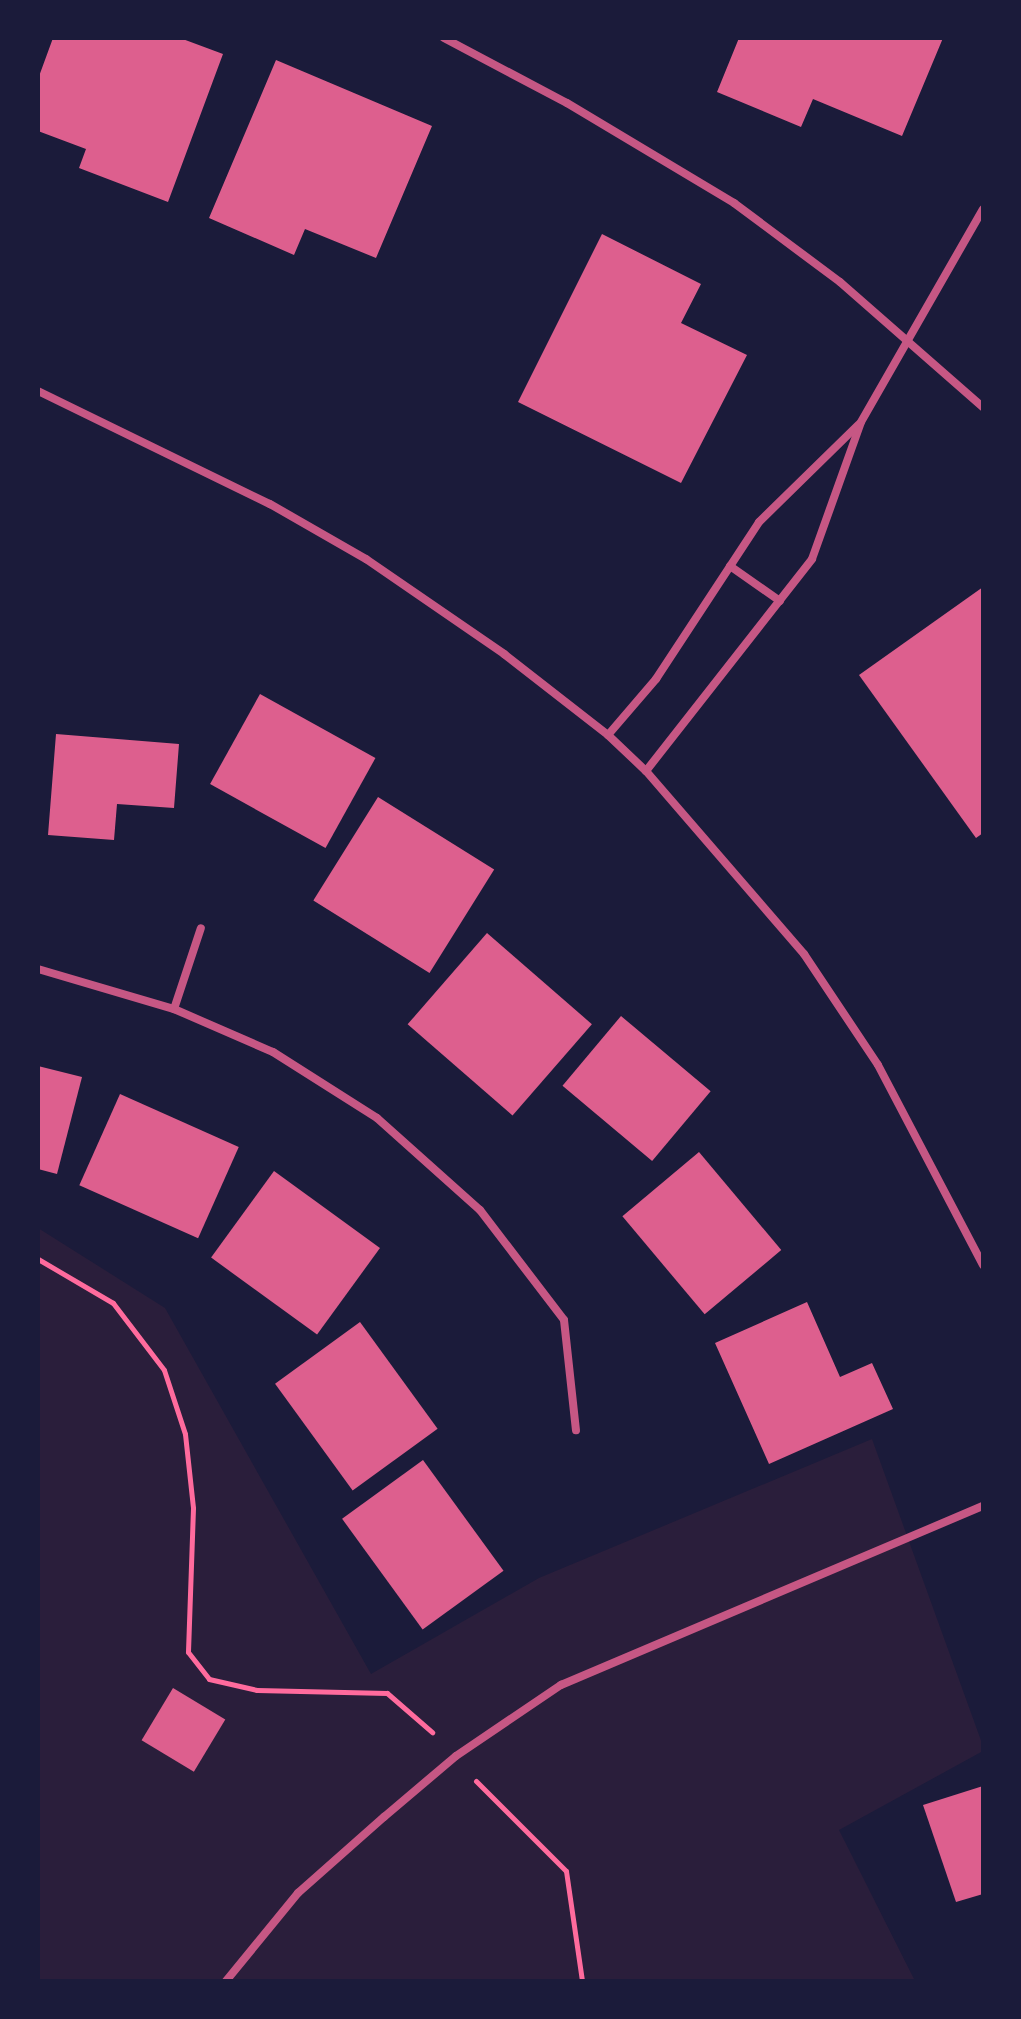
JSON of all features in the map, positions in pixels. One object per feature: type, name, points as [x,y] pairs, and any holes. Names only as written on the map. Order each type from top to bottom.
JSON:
[{"type":"street","points":[[444,38],[567,103],[734,203],[907,338],[983,407]]},
{"type":"street","points":[[646,771],[812,559],[861,422],[983,209]]},
{"type":"street","points":[[38,391],[296,519],[366,559],[504,654],[608,735],[646,771],[804,954],[878,1065],[983,1265]]},
{"type":"street","points":[[608,735],[656,679],[759,522],[861,422]]},
{"type":"street","points":[[730,566],[780,601]]},
{"type":"street","points":[[174,1009],[201,928]]},
{"type":"street","points":[[38,969],[174,1009],[273,1052],[377,1118],[480,1210],[564,1320],[576,1430]]},
{"type":"street","points":[[226,1981],[298,1893],[456,1756],[561,1685],[983,1506]]},
{"type":"path","points":[[38,1259],[113,1303],[164,1370],[185,1434],[193,1508],[188,1652],[209,1679],[257,1690],[387,1693],[456,1756],[494,1803],[566,1871],[582,1981]]},
{"type":"shaded area","points":[[38,1228],[165,1308],[371,1674],[539,1578],[872,1439],[983,1746],[983,1751],[839,1830],[915,1981],[38,1981]]},
{"type":"building","points":[[53,38],[180,38],[223,54],[168,202],[79,168],[86,149],[38,131],[38,79]]},
{"type":"building","points":[[739,38],[943,38],[902,136],[813,99],[801,127],[717,92]]},
{"type":"building","points":[[276,60],[432,126],[376,258],[305,229],[294,255],[209,218]]},
{"type":"building","points":[[602,234],[701,284],[681,323],[747,355],[681,483],[518,402]]},
{"type":"building","points":[[983,587],[983,833],[976,838],[859,675]]},
{"type":"building","points":[[260,694],[375,758],[326,848],[210,784]]},
{"type":"building","points":[[56,734],[179,744],[174,808],[117,804],[114,840],[48,835]]},
{"type":"building","points":[[378,797],[494,870],[430,973],[313,900]]},
{"type":"building","points":[[487,933],[592,1024],[513,1116],[408,1024]]},
{"type":"building","points":[[621,1016],[711,1091],[652,1161],[563,1086]]},
{"type":"building","points":[[38,1066],[82,1077],[57,1174],[38,1169]]},
{"type":"building","points":[[120,1094],[239,1147],[198,1238],[79,1185]]},
{"type":"building","points":[[699,1152],[781,1250],[705,1314],[622,1216]]},
{"type":"building","points":[[274,1171],[380,1248],[317,1335],[211,1258]]},
{"type":"building","points":[[807,1302],[840,1377],[872,1363],[893,1409],[769,1464],[715,1343]]},
{"type":"building","points":[[360,1322],[438,1429],[353,1491],[275,1384]]},
{"type":"building","points":[[423,1460],[504,1571],[423,1630],[342,1519]]},
{"type":"building","points":[[173,1688],[225,1719],[194,1772],[142,1740]]},
{"type":"building","points":[[983,1786],[983,1894],[956,1902],[923,1805]]}]
